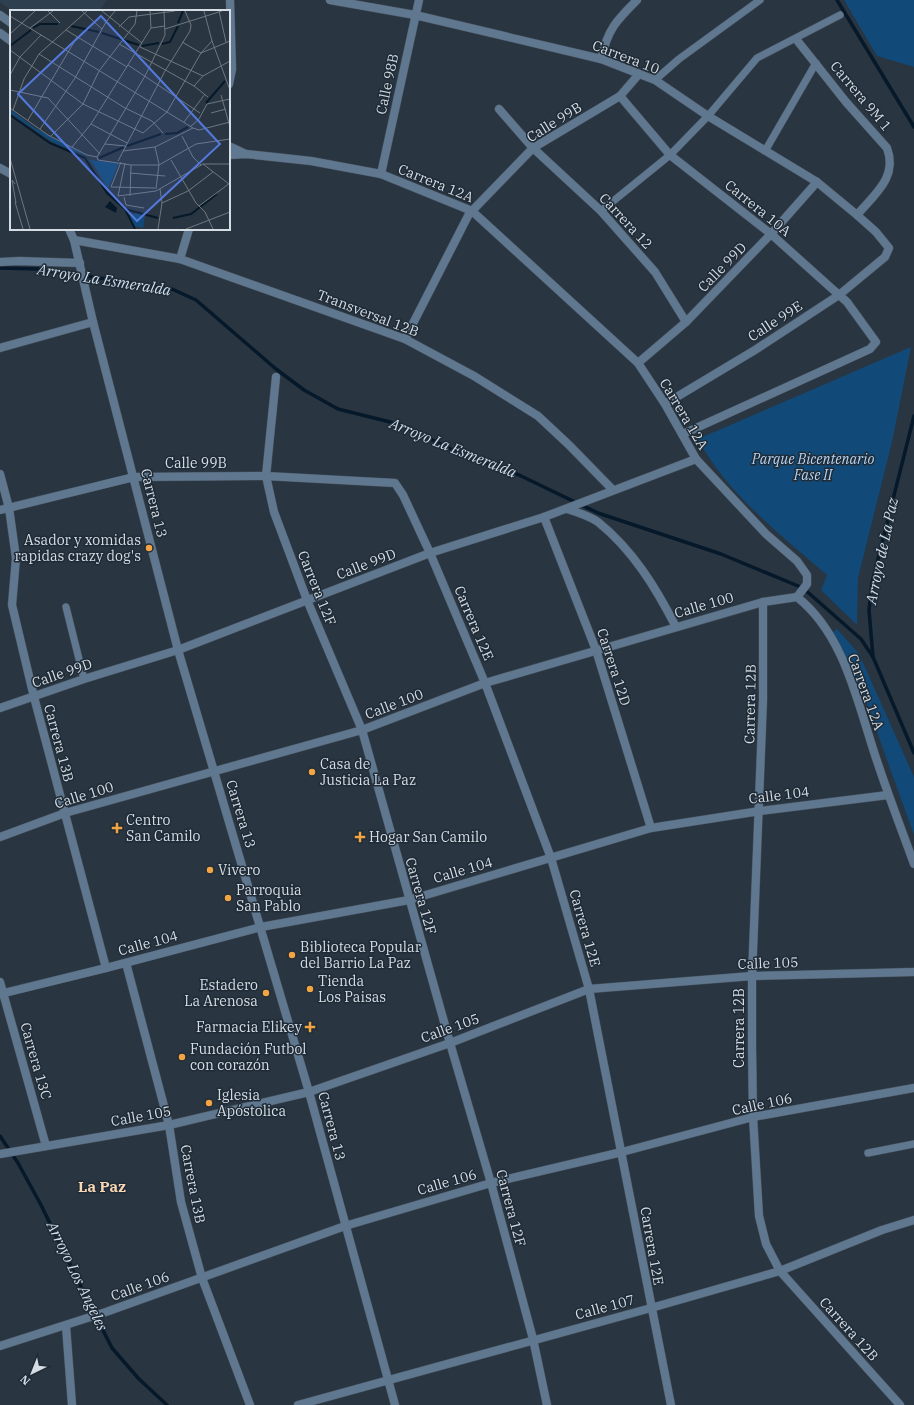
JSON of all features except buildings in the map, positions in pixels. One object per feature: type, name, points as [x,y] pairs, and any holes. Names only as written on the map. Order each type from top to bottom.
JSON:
[{"type":"street","points":[[230,0],[232,69],[230,79]]},
{"type":"street","name":"Carrera 10","points":[[330,0],[415,15],[601,59],[655,80],[708,116],[817,182],[857,214],[876,232],[889,248]]},
{"type":"street","name":"Calle 98B","points":[[381,174],[418,0]]},
{"type":"street","points":[[601,59],[606,38],[613,26],[637,0]]},
{"type":"street","points":[[0,15],[10,22]]},
{"type":"street","points":[[0,33],[10,40]]},
{"type":"street","name":"Carrera 9M 1","points":[[796,38],[846,102],[887,148],[891,163],[888,176],[884,184],[857,214]]},
{"type":"street","name":"Calle 99B","points":[[404,339],[471,212],[533,148],[620,96],[639,74]]},
{"type":"street","name":"Carrera 10A","points":[[620,96],[670,155],[772,234],[847,302],[876,342],[870,349],[683,434]]},
{"type":"street","name":"Carrera 12","points":[[499,109],[533,148],[601,211],[656,272],[686,322]]},
{"type":"street","name":"Carrera 12A","points":[[230,146],[246,154]]},
{"type":"street","name":"Carrera 12A","points":[[230,155],[246,154],[311,161],[381,174],[471,212],[638,363],[665,404],[696,459],[760,529],[797,561],[807,574],[807,584],[797,597],[810,607],[821,621],[844,663],[888,795],[914,864]]},
{"type":"street","points":[[0,168],[10,173]]},
{"type":"street","name":"Calle 99D","points":[[638,363],[686,322],[772,234],[817,182]]},
{"type":"street","name":"Carrera 13","points":[[69,230],[74,240],[81,266],[84,287],[178,650],[309,1092],[395,1405]]},
{"type":"street","points":[[180,258],[190,230]]},
{"type":"street","name":"Transversal 12B","points":[[74,240],[180,258],[404,339],[474,376],[538,416],[613,490]]},
{"type":"street","name":"Calle 99E","points":[[665,404],[755,350],[839,295],[885,257],[889,248]]},
{"type":"street","points":[[0,262],[19,261],[81,266]]},
{"type":"street","points":[[0,348],[93,322]]},
{"type":"street","name":"Carrera 12F","points":[[276,377],[266,476],[280,531],[307,600],[362,730],[409,900],[491,1183],[533,1339],[547,1405]]},
{"type":"street","name":"Calle 99D","points":[[0,708],[84,679],[178,650],[430,553],[544,517],[696,459]]},
{"type":"street","name":"Carrera 13B","points":[[0,474],[9,508],[16,558],[12,605],[34,697],[106,968]]},
{"type":"street","name":"Calle 99B","points":[[0,510],[134,477],[266,476],[395,482]]},
{"type":"street","name":"Carrera 12E","points":[[395,482],[403,495],[430,553],[485,683],[551,858],[588,989],[622,1152],[671,1405]]},
{"type":"street","points":[[570,507],[597,521],[643,569],[676,627]]},
{"type":"street","name":"Carrera 12D","points":[[544,517],[596,650],[651,828]]},
{"type":"street","name":"Calle 100","points":[[0,837],[65,813],[362,730],[485,683],[763,602],[797,597]]},
{"type":"street","name":"Carrera 12B","points":[[763,602],[763,700],[760,810],[752,976],[753,1118],[759,1216],[766,1244],[780,1271],[900,1405]]},
{"type":"street","name":"Calle 104","points":[[2,993],[106,968],[261,926],[409,900],[651,828],[760,810],[888,795]]},
{"type":"street","name":"Carrera 13B","points":[[126,962],[169,1125],[181,1202],[202,1278],[250,1405]]},
{"type":"street","name":"Calle 105","points":[[0,1154],[169,1125],[309,1092],[450,1043],[588,989],[752,976],[914,972]]},
{"type":"street","name":"Carrera 13C","points":[[0,982],[46,1146]]},
{"type":"street","name":"Calle 106","points":[[0,1346],[66,1326],[345,1226],[491,1183],[622,1152],[753,1118],[914,1088]]},
{"type":"street","name":"Calle 107","points":[[298,1405],[780,1271],[882,1230],[914,1220]]},
{"type":"street","points":[[66,1326],[72,1405]]},
{"type":"lane","points":[[655,80],[679,59],[760,0]]},
{"type":"lane","points":[[601,211],[670,155],[708,116],[757,58],[840,14]]},
{"type":"lane","points":[[765,151],[816,63]]},
{"type":"lane","points":[[66,607],[84,679]]},
{"type":"lane","points":[[868,1153],[914,1144]]},
{"type":"shaded area","points":[[0,0],[107,0],[100,10],[11,10],[0,2]]},
{"type":"green space","points":[[844,0],[914,0],[914,67],[877,56]]},
{"type":"green space","name":"Parque Bicentenario Fase II","points":[[911,347],[892,442],[858,578],[857,625],[821,590],[827,575],[756,513],[739,496],[710,459],[698,439]]},
{"type":"green space","points":[[837,629],[859,654],[914,777],[914,835],[862,690],[832,633]]},
{"type":"waterway","points":[[837,0],[914,127]]},
{"type":"waterway","name":"Arroyo La Esmeralda","points":[[0,268],[40,269],[172,289],[196,300],[276,369],[304,390],[338,409],[402,425],[461,454],[519,475],[598,513],[721,554],[803,588],[861,639],[873,657]]},
{"type":"waterway","name":"Arroyo de La Paz","points":[[914,416],[872,583],[869,610],[873,657],[914,753]]},
{"type":"waterway","name":"Arroyo Los Angeles","points":[[0,1136],[18,1163],[41,1205],[112,1348],[139,1379],[167,1405]]},
{"type":"place","name":"Asador y xomidas rapidas crazy dog's","points":[[149,548]]},
{"type":"place","name":"Casa de Justicia La Paz","points":[[312,772]]},
{"type":"place","name":"Centro San Camilo","points":[[117,828]]},
{"type":"place","name":"Hogar San Camilo","points":[[360,837]]},
{"type":"place","name":"Vivero","points":[[210,870]]},
{"type":"place","name":"Parroquia San Pablo","points":[[228,898]]},
{"type":"place","name":"Biblioteca Popular del Barrio La Paz","points":[[292,955]]},
{"type":"place","name":"Tienda Los Paisas","points":[[310,989]]},
{"type":"place","name":"Estadero La Arenosa","points":[[266,993]]},
{"type":"place","name":"Farmacia Elikey","points":[[310,1027]]},
{"type":"place","name":"Fundación Futbol con corazón","points":[[182,1057]]},
{"type":"place","name":"Iglesia Apóstolica","points":[[209,1103]]},
{"type":"district","name":"La Paz","points":[[102,1187]]}]
